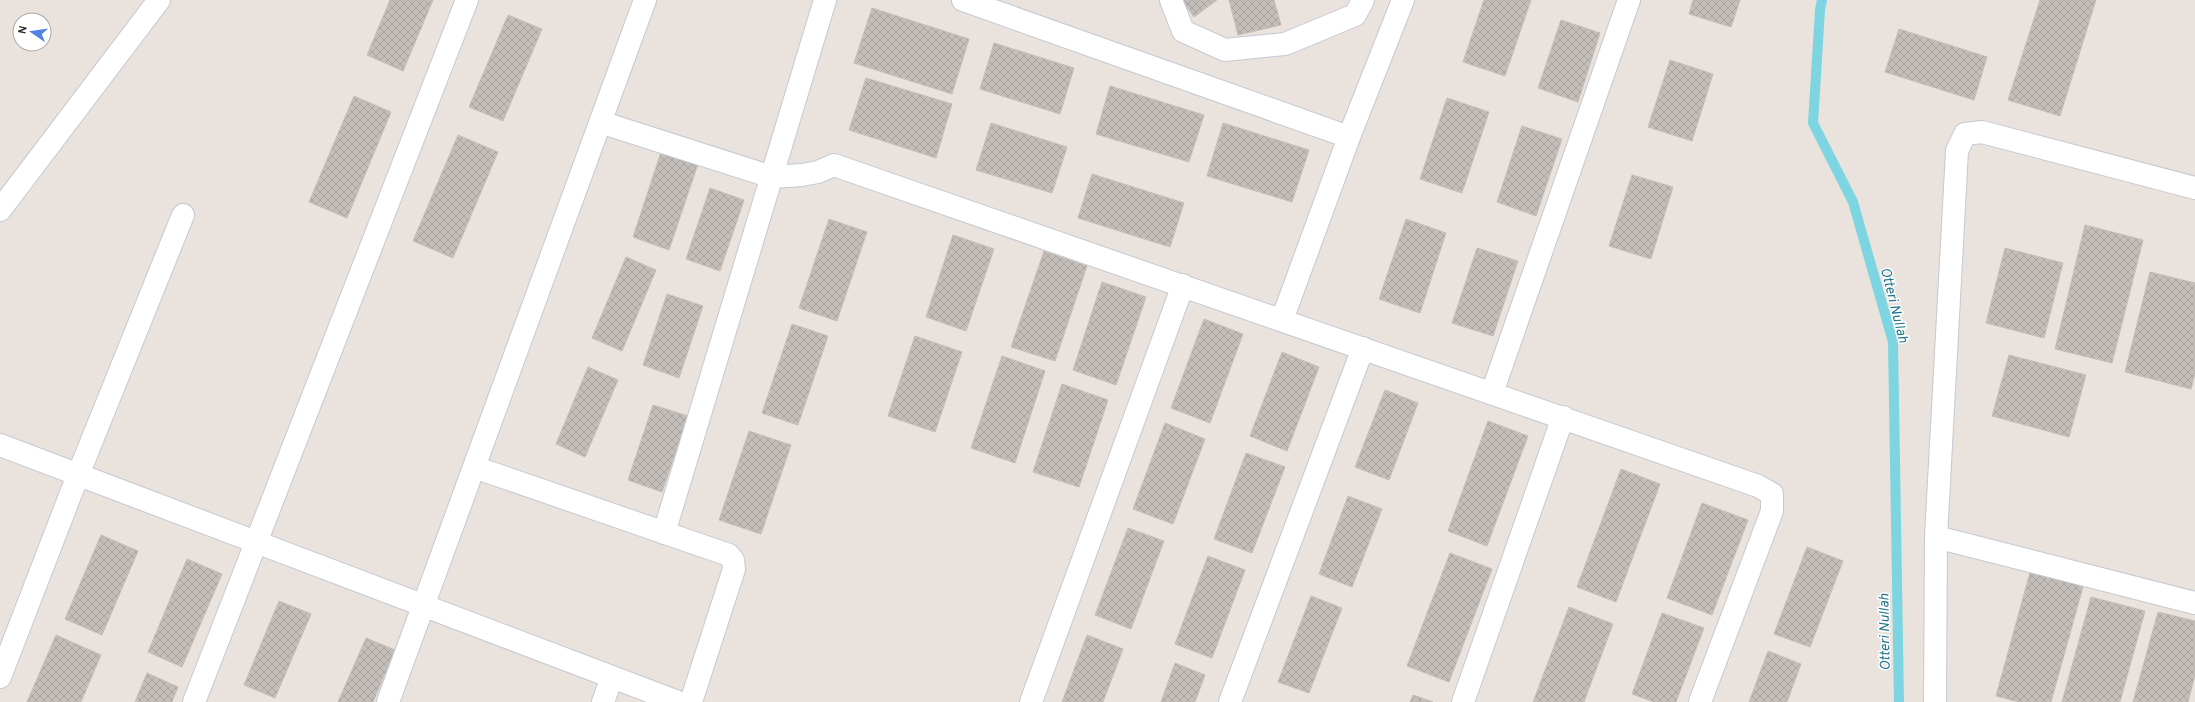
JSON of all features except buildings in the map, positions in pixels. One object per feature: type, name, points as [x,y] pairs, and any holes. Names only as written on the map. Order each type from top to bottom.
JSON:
[{"type":"street","points":[[0,210],[160,0]]},
{"type":"street","points":[[194,702],[467,0]]},
{"type":"street","points":[[388,702],[645,0]]},
{"type":"street","points":[[664,533],[825,0]]},
{"type":"street","points":[[963,0],[1349,137]]},
{"type":"street","points":[[1171,0],[1183,31],[1225,50],[1285,44],[1355,16],[1363,0]]},
{"type":"street","points":[[1282,320],[1349,137],[1403,0]]},
{"type":"street","points":[[1492,393],[1629,0]]},
{"type":"street","points":[[600,122],[772,177],[802,175],[818,172],[834,165],[1758,486],[1772,494],[1772,511],[1700,702]]},
{"type":"street","points":[[1935,702],[1936,537],[1957,151],[1965,134],[1982,132],[2195,188]]},
{"type":"street","points":[[0,677],[78,475],[183,215]]},
{"type":"street","points":[[1031,702],[1182,285]]},
{"type":"street","points":[[1230,702],[1363,348]]},
{"type":"street","points":[[1464,702],[1563,417]]},
{"type":"street","points":[[0,446],[678,702]]},
{"type":"street","points":[[474,467],[729,555],[733,560],[734,569],[691,702]]},
{"type":"street","points":[[1936,537],[2195,602]]},
{"type":"street","points":[[602,702],[612,677]]},
{"type":"waterway","name":"Otteri Nullah","points":[[1822,0],[1820,10],[1813,123],[1853,202],[1893,342],[1899,702]]}]
